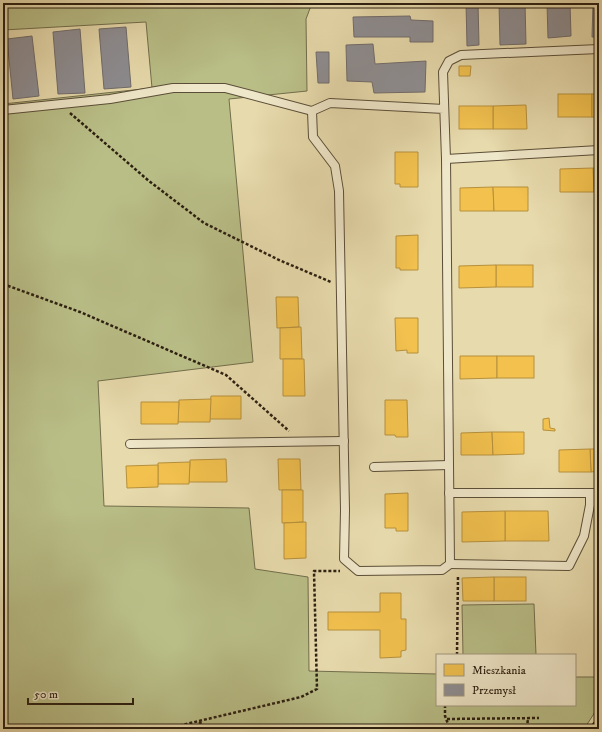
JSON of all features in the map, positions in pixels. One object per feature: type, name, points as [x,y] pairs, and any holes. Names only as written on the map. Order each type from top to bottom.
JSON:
[{"type":"lane","points":[[454,564],[449,493],[446,159],[443,72],[448,61],[461,55],[599,49]]},
{"type":"lane","points":[[3,110],[110,99],[173,88],[225,88],[312,111],[330,103],[444,109]]},
{"type":"lane","points":[[312,111],[313,137],[335,166],[339,191],[345,510],[344,559],[358,571],[442,570],[454,564],[569,566],[584,536],[590,505],[595,493],[449,493]]},
{"type":"lane","points":[[446,159],[599,150]]},
{"type":"lane","points":[[130,444],[344,442]]},
{"type":"lane","points":[[374,467],[449,465]]},
{"type":"path","points":[[60,104],[149,181],[204,223],[279,260],[341,286]]},
{"type":"path","points":[[3,284],[80,312],[226,375],[302,442]]},
{"type":"path","points":[[454,564],[457,654]]},
{"type":"path","points":[[165,729],[301,697],[317,689],[314,571],[358,571]]},
{"type":"path","points":[[445,706],[445,716],[450,729]]},
{"type":"path","points":[[590,729],[599,716]]},
{"type":"path","points":[[517,729],[527,728],[528,718]]},
{"type":"path","points":[[447,719],[539,718]]},
{"type":"path","points":[[199,721],[209,729]]},
{"type":"green space","points":[[30,3],[312,3],[306,19],[307,91],[229,99],[253,362],[98,381],[104,506],[249,508],[255,569],[308,577],[309,671],[436,674],[436,706],[576,706],[576,677],[599,677],[599,706],[584,729],[3,729],[3,104],[152,88],[146,22],[3,30],[3,6]]},
{"type":"green space","points":[[534,604],[536,654],[463,654],[462,605]]},
{"type":"building: Mieszkania","points":[[459,66],[471,66],[470,76],[459,76]]},
{"type":"building: Mieszkania","points":[[558,94],[592,94],[592,117],[558,117]]},
{"type":"building: Mieszkania","points":[[592,94],[599,94],[599,117],[592,117]]},
{"type":"building: Mieszkania","points":[[526,105],[527,129],[493,129],[493,106]]},
{"type":"building: Mieszkania","points":[[459,106],[493,106],[493,129],[459,129]]},
{"type":"building: Mieszkania","points":[[395,152],[418,152],[418,187],[400,187],[400,184],[395,184]]},
{"type":"building: Mieszkania","points":[[593,168],[599,168],[599,192],[594,192]]},
{"type":"building: Mieszkania","points":[[593,168],[594,192],[560,192],[560,169]]},
{"type":"building: Mieszkania","points":[[493,187],[494,211],[460,211],[460,188]]},
{"type":"building: Mieszkania","points":[[493,187],[528,187],[528,211],[494,211]]},
{"type":"building: Mieszkania","points":[[418,235],[418,270],[400,270],[400,268],[396,268],[396,236]]},
{"type":"building: Mieszkania","points":[[496,265],[533,265],[533,287],[496,287]]},
{"type":"building: Mieszkania","points":[[496,265],[496,287],[459,288],[459,266]]},
{"type":"building: Mieszkania","points":[[276,297],[298,297],[299,327],[277,328]]},
{"type":"building: Mieszkania","points":[[395,318],[418,318],[418,353],[407,353],[407,350],[396,351]]},
{"type":"building: Mieszkania","points":[[301,327],[302,359],[280,359],[280,328]]},
{"type":"building: Mieszkania","points":[[460,356],[497,356],[497,378],[460,379]]},
{"type":"building: Mieszkania","points":[[497,356],[534,356],[534,378],[497,378]]},
{"type":"building: Mieszkania","points":[[283,359],[304,359],[305,396],[283,396]]},
{"type":"building: Mieszkania","points":[[211,396],[241,396],[241,419],[209,419]]},
{"type":"building: Mieszkania","points":[[211,399],[210,422],[178,422],[179,400]]},
{"type":"building: Mieszkania","points":[[385,400],[407,400],[408,437],[385,435]]},
{"type":"building: Mieszkania","points":[[141,402],[179,402],[178,424],[141,424]]},
{"type":"building: Mieszkania","points":[[549,418],[550,428],[555,429],[555,431],[543,430],[543,419]]},
{"type":"building: Mieszkania","points":[[492,432],[493,455],[461,455],[461,433]]},
{"type":"building: Mieszkania","points":[[492,432],[524,432],[524,454],[493,455]]},
{"type":"building: Mieszkania","points":[[590,449],[599,449],[599,471],[591,472]]},
{"type":"building: Mieszkania","points":[[590,449],[591,472],[559,472],[559,450]]},
{"type":"building: Mieszkania","points":[[226,459],[227,482],[189,482],[190,460]]},
{"type":"building: Mieszkania","points":[[278,459],[300,459],[301,490],[279,490]]},
{"type":"building: Mieszkania","points":[[190,462],[189,484],[158,484],[158,463]]},
{"type":"building: Mieszkania","points":[[158,465],[158,487],[127,488],[126,466]]},
{"type":"building: Mieszkania","points":[[282,490],[303,490],[303,522],[282,523]]},
{"type":"building: Mieszkania","points":[[408,493],[408,531],[396,531],[396,528],[385,528],[385,494]]},
{"type":"building: Mieszkania","points":[[505,511],[548,511],[549,541],[505,541]]},
{"type":"building: Mieszkania","points":[[505,511],[505,541],[462,542],[462,512]]},
{"type":"building: Mieszkania","points":[[306,522],[306,558],[284,559],[284,523]]},
{"type":"building: Mieszkania","points":[[494,577],[526,577],[526,601],[494,601]]},
{"type":"building: Mieszkania","points":[[494,577],[494,601],[463,601],[462,578]]},
{"type":"building: Mieszkania","points":[[380,593],[401,593],[401,619],[406,619],[406,650],[401,651],[401,657],[380,658],[380,630],[328,630],[328,612],[380,612]]},
{"type":"building: Przemysł","points":[[466,3],[478,3],[479,45],[467,46]]},
{"type":"building: Przemysł","points":[[499,3],[525,3],[526,44],[500,45]]},
{"type":"building: Przemysł","points":[[547,3],[570,3],[571,36],[548,38]]},
{"type":"building: Przemysł","points":[[593,3],[599,3],[599,37],[592,37]]},
{"type":"building: Przemysł","points":[[410,16],[411,20],[433,21],[433,42],[410,42],[410,37],[354,37],[353,17]]},
{"type":"building: Przemysł","points":[[126,27],[131,87],[104,89],[99,29]]},
{"type":"building: Przemysł","points":[[80,29],[85,93],[58,94],[53,32]]},
{"type":"building: Przemysł","points":[[32,36],[39,96],[13,99],[7,39]]},
{"type":"building: Przemysł","points":[[373,44],[375,64],[426,61],[425,92],[374,93],[372,82],[347,81],[346,45]]},
{"type":"building: Przemysł","points":[[316,52],[329,52],[329,83],[318,83]]}]
